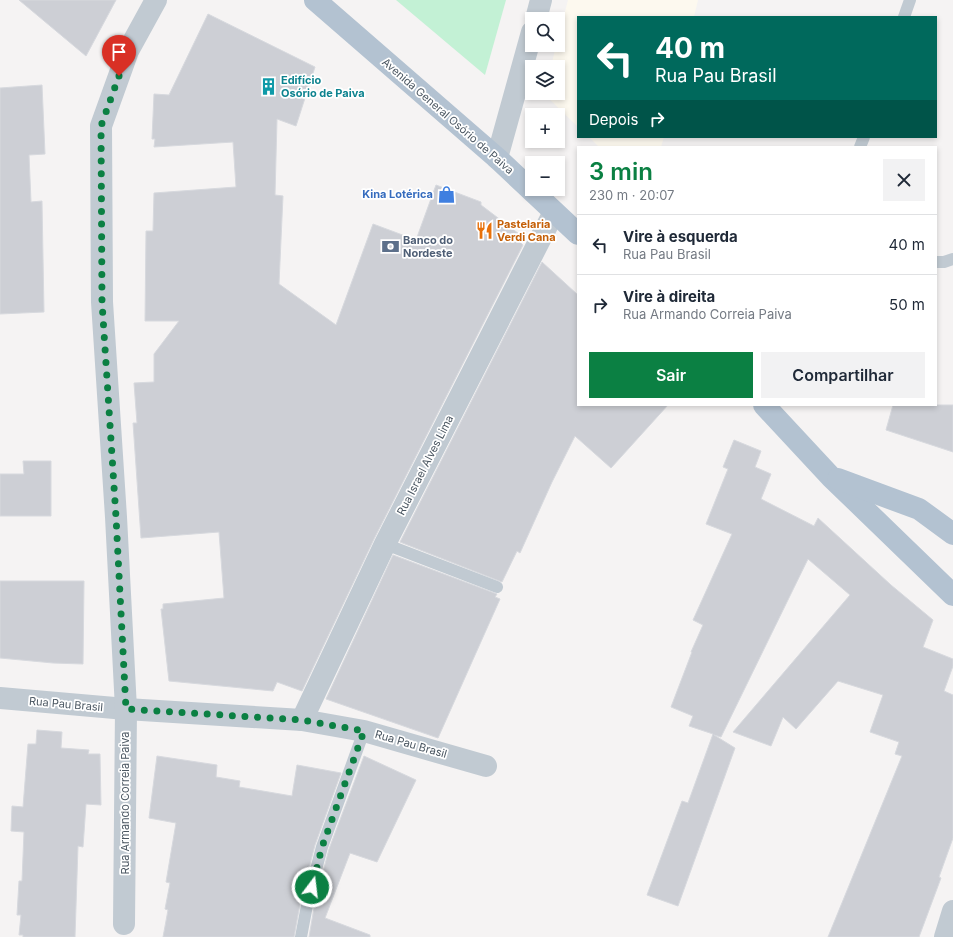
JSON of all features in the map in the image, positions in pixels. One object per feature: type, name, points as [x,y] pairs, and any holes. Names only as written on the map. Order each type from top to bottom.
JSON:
[{"type":"main road","name":"Avenida General Osório de Paiva","points":[[316,0],[497,158],[577,233]]},
{"type":"main road","points":[[765,406],[831,477],[953,595]]},
{"type":"main road","points":[[831,477],[919,509],[953,534]]},
{"type":"street","name":"Rua Armando Correia Paiva","points":[[124,924],[126,709],[116,517],[102,302],[101,126],[128,51],[156,0]]},
{"type":"street","points":[[538,12],[541,0]]},
{"type":"street","points":[[497,158],[526,52]]},
{"type":"street","name":"Rua Israel Alves Lima","points":[[302,720],[385,544],[554,212]]},
{"type":"street","name":"Rua Pau Brasil","points":[[0,698],[126,709],[302,720],[364,731],[486,766]]},
{"type":"street","points":[[944,937],[953,911]]},
{"type":"lane","points":[[904,16],[910,0]]},
{"type":"lane","points":[[937,262],[944,262],[953,259]]},
{"type":"lane","points":[[385,544],[497,587]]},
{"type":"lane","points":[[301,937],[308,900],[322,847],[364,731]]},
{"type":"shaded area","points":[[568,0],[698,0],[694,16],[577,16],[577,126],[565,114],[565,108],[558,108],[550,100],[565,100],[565,60],[553,60],[554,52],[565,52],[565,12]]},
{"type":"shaded area","points":[[590,138],[664,138],[661,146],[598,146]]},
{"type":"green space","points":[[396,0],[506,0],[485,75]]},
{"type":"building","points":[[19,0],[116,0],[86,56]]},
{"type":"building","points":[[208,14],[315,67],[296,126],[277,119],[275,195],[283,196],[279,284],[336,325],[373,224],[416,240],[436,185],[481,202],[481,205],[523,237],[520,242],[523,245],[374,539],[302,691],[277,682],[273,691],[169,681],[161,609],[163,609],[163,604],[224,598],[219,532],[141,538],[133,423],[137,423],[134,383],[154,382],[154,354],[179,321],[145,321],[146,231],[153,231],[154,193],[236,187],[233,142],[154,147],[155,139],[152,139],[154,94],[169,95]]},
{"type":"building","points":[[42,85],[45,154],[29,155],[31,202],[42,201],[44,312],[0,314],[0,88]]},
{"type":"building","points":[[542,262],[577,294],[577,406],[667,406],[611,468],[575,436],[552,482],[520,553],[517,551],[502,582],[400,542]]},
{"type":"building","points":[[953,405],[953,452],[886,430],[893,406]]},
{"type":"building","points":[[734,440],[761,451],[755,467],[771,474],[761,499],[814,526],[818,518],[891,585],[933,620],[923,647],[953,659],[953,666],[944,691],[953,695],[953,838],[939,877],[941,878],[919,937],[828,937],[902,756],[895,754],[899,742],[870,732],[883,695],[838,681],[796,729],[783,717],[771,746],[733,732],[850,595],[808,559],[721,737],[714,735],[735,748],[678,906],[647,895],[682,801],[688,803],[713,734],[689,726],[693,716],[671,707],[691,652],[703,625],[693,620],[732,534],[706,524],[728,469],[723,467]]},
{"type":"building","points":[[23,461],[51,461],[51,516],[0,516],[0,474],[24,474]]},
{"type":"building","points":[[393,555],[497,594],[495,597],[500,599],[438,738],[326,699]]},
{"type":"building","points":[[0,581],[84,581],[83,664],[0,658]]},
{"type":"building","points":[[37,730],[62,732],[61,748],[89,750],[88,754],[100,754],[101,805],[86,804],[83,847],[78,846],[75,937],[23,937],[23,935],[19,935],[21,915],[17,915],[19,881],[22,881],[24,832],[11,831],[12,806],[23,807],[28,744],[36,744]]},
{"type":"building","points":[[157,756],[217,765],[216,777],[240,781],[239,787],[292,796],[297,765],[341,773],[315,845],[301,899],[294,937],[163,937],[168,910],[165,909],[170,883],[166,882],[176,823],[149,818]]},
{"type":"building","points":[[364,756],[416,780],[377,862],[350,853],[325,918],[370,935],[370,937],[309,937],[315,902],[329,849]]},
{"type":"place","name":"Edifício Osório de Paiva","points":[[268,86]]},
{"type":"place","name":"Kina Lotérica","points":[[446,194]]},
{"type":"place","name":"Pastelaria Verdi Cana","points":[[484,230]]},
{"type":"place","name":"Banco do Nordeste","points":[[390,246]]},
{"type":"route","points":[[119,76],[101,126],[102,302],[116,517],[126,709],[302,720],[364,731],[322,847],[312,887]]}]
